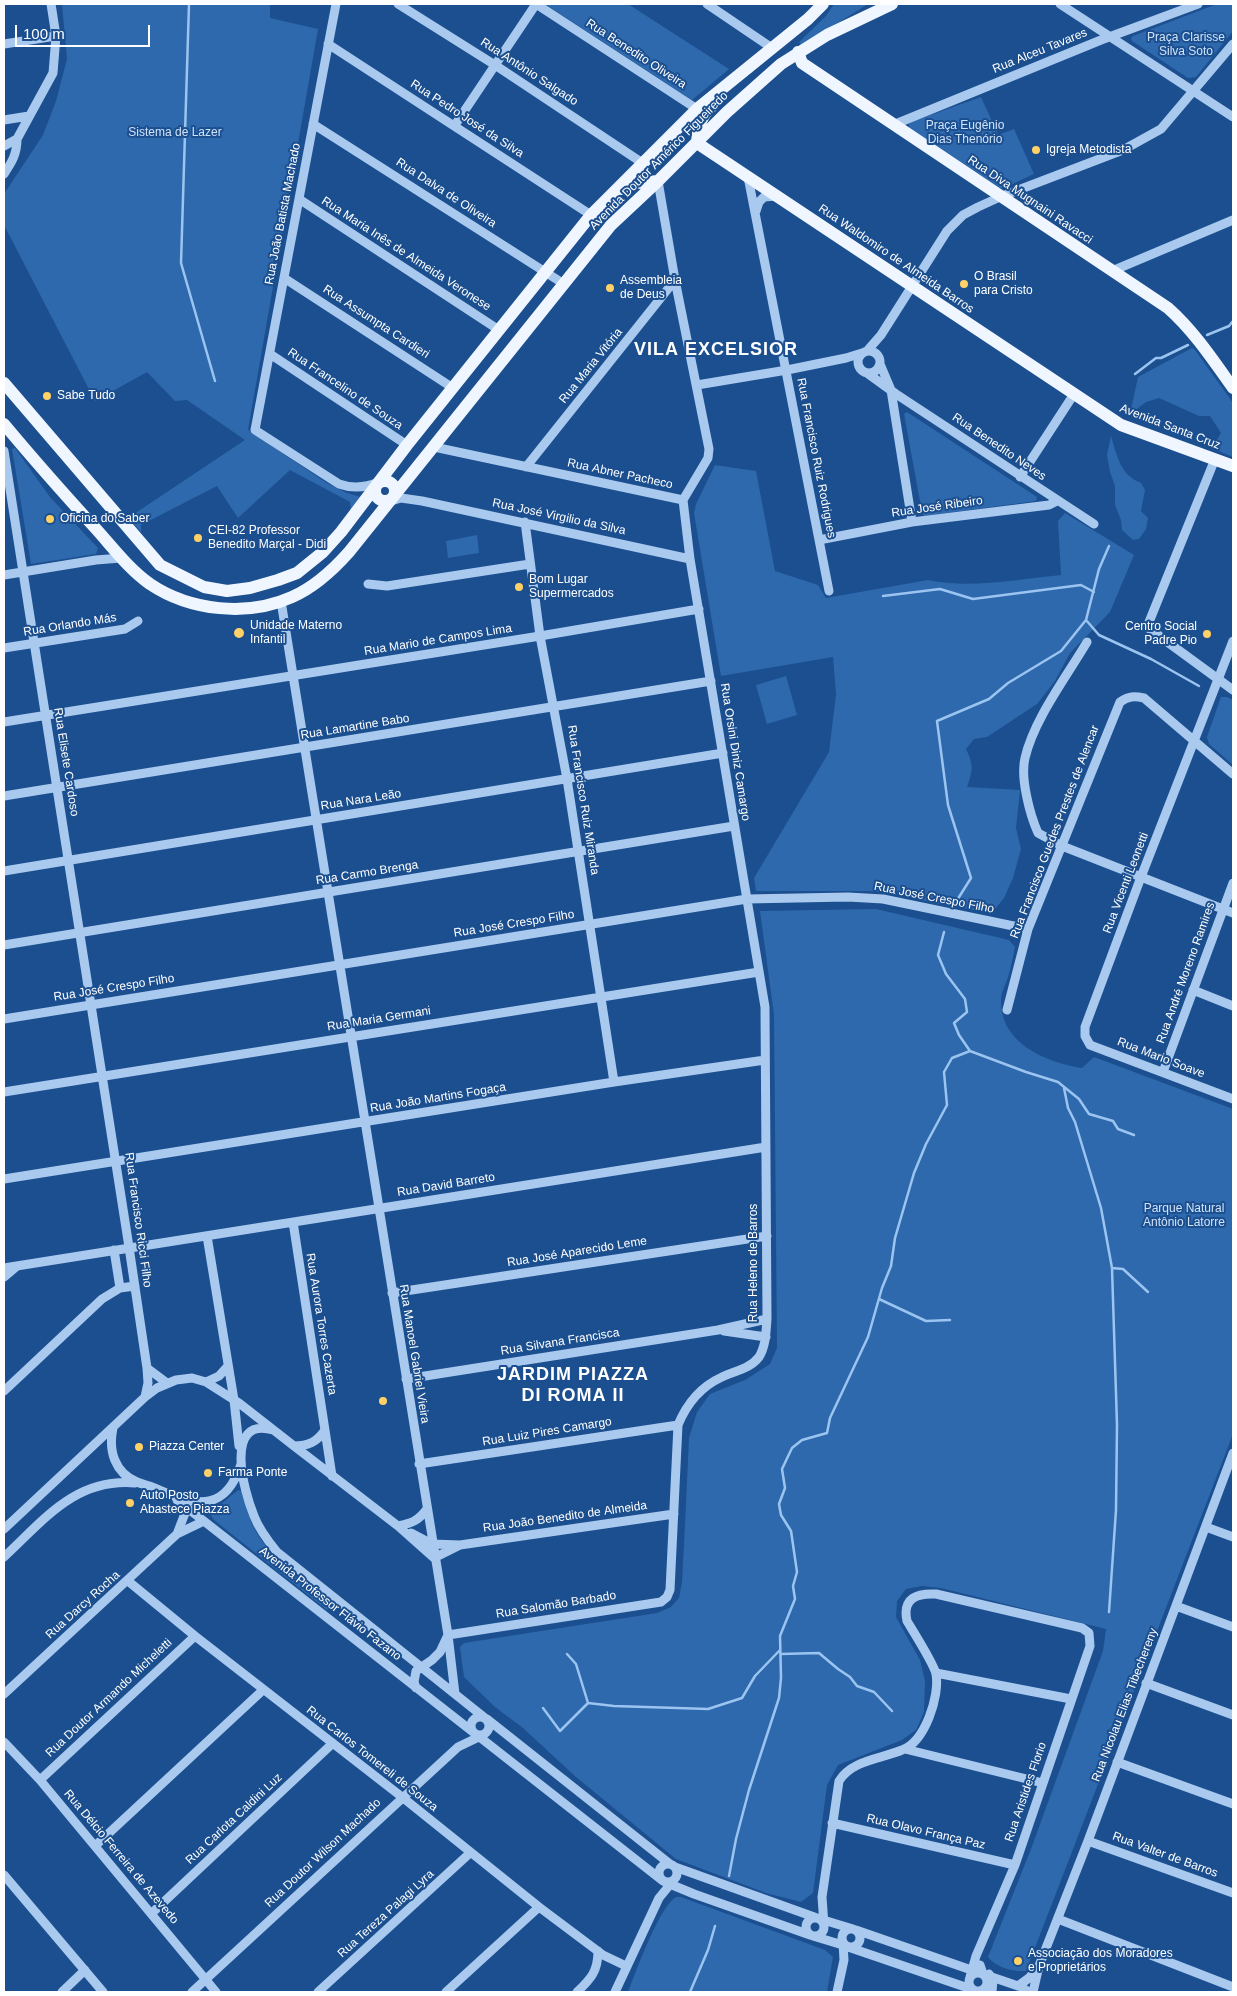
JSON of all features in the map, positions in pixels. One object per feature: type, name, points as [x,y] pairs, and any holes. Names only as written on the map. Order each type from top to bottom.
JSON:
[{"type":"main road","name":"Avenida Doutor Américo Figueiredo","points":[[4,383],[160,565],[204,587],[227,591],[250,588],[297,573],[323,552],[341,532],[407,445],[591,215],[697,109],[758,61],[823,4]]},
{"type":"main road","name":"Avenida Doutor Américo Figueiredo","points":[[4,427],[121,558],[150,584],[172,596],[200,606],[253,607],[294,596],[320,580],[336,567],[391,501],[401,485],[434,447],[611,225],[696,146],[750,89],[780,64],[827,35],[892,4]]},
{"type":"main road","name":"Rua Diva Mugnaini Ravacci","points":[[798,52],[802,63],[1168,308],[1181,320],[1233,388]]},
{"type":"main road","points":[[696,146],[699,124],[706,112],[758,61]]},
{"type":"main road","name":"Rua Waldomiro de Almeida Barros","points":[[696,146],[748,177],[1074,394]]},
{"type":"main road","points":[[614,194],[637,183],[658,181]]},
{"type":"main road","name":"Avenida Santa Cruz","points":[[1074,394],[1121,425],[1233,466]]},
{"type":"main road","points":[[391,501],[379,500],[375,491],[378,484],[390,482],[401,485]]},
{"type":"main road","points":[[281,601],[280,591],[284,582],[297,573]]},
{"type":"street","points":[[4,174],[17,151],[17,139],[53,73],[56,36],[50,4]]},
{"type":"street","name":"Rua João Batista Machado","points":[[336,4],[256,430],[331,481],[347,487],[367,487],[378,484]]},
{"type":"street","name":"Rua Antônio Salgado","points":[[398,4],[495,64],[644,164]]},
{"type":"street","points":[[455,125],[536,4]]},
{"type":"street","name":"Rua Benedito Oliveira","points":[[536,4],[697,109]]},
{"type":"street","points":[[707,4],[772,48]]},
{"type":"street","points":[[1060,4],[1233,117]]},
{"type":"street","name":"Rua Alceu Tavares","points":[[893,125],[1198,4]]},
{"type":"street","points":[[4,44],[56,36]]},
{"type":"street","name":"Rua Pedro José da Silva","points":[[328,44],[591,215]]},
{"type":"street","points":[[880,364],[874,372],[863,370],[857,361],[881,335],[954,223],[963,215],[1000,197],[1124,150],[1161,129],[1233,44]]},
{"type":"street","points":[[4,120],[29,116]]},
{"type":"street","name":"Rua Dalva de Oliveira","points":[[313,124],[564,284]]},
{"type":"street","points":[[4,146],[17,139]]},
{"type":"street","name":"Rua Francisco Ruiz Rodrigues","points":[[748,177],[829,591]]},
{"type":"street","name":"Rua Abner Pacheco","points":[[434,447],[682,500],[708,458],[709,449],[675,280],[658,181]]},
{"type":"street","points":[[756,211],[759,202],[764,197],[776,196]]},
{"type":"street","name":"Rua Maria Inês de Almeida Veronese","points":[[299,199],[499,330]]},
{"type":"street","points":[[1112,271],[1233,220]]},
{"type":"street","name":"Rua Assumpta Cardieri","points":[[284,278],[454,388]]},
{"type":"street","name":"Rua Maria Vitória","points":[[526,467],[675,280]]},
{"type":"street","points":[[697,385],[787,370],[865,352],[877,354],[891,390],[912,522]]},
{"type":"street","name":"Rua Francelino de Souza","points":[[270,354],[407,445]]},
{"type":"street","name":"Rua Benedito Neves","points":[[832,361],[848,362],[863,370],[1094,524]]},
{"type":"street","points":[[1020,476],[1074,394]]},
{"type":"street","name":"Rua Elisete Cardoso","points":[[4,451],[8,500],[23,572],[103,1076]]},
{"type":"street","points":[[1215,459],[1146,628],[1233,690]]},
{"type":"street","name":"Rua José Virgilio da Silva","points":[[401,485],[422,501]]},
{"type":"street","name":"Rua José Virgilio da Silva","points":[[391,501],[401,498],[422,501],[690,559]]},
{"type":"street","name":"Rua Orsini Diniz Camargo","points":[[682,500],[698,609],[765,1007]]},
{"type":"street","name":"Rua José Ribeiro","points":[[820,540],[912,522],[1049,505],[1057,501]]},
{"type":"street","name":"Rua Francisco Ruiz Miranda","points":[[525,522],[540,636],[555,707],[579,851],[614,1082]]},
{"type":"street","points":[[96,560],[104,552],[105,543],[102,536]]},
{"type":"street","points":[[4,575],[96,560],[121,558]]},
{"type":"street","points":[[368,584],[387,586],[530,564]]},
{"type":"street","name":"Rua Manoel Gabriel Vieira","points":[[281,601],[341,964],[434,1558],[448,1635],[455,1694]]},
{"type":"street","name":"Rua Mario de Campos Lima","points":[[4,722],[698,609]]},
{"type":"street","name":"Rua Orlando Más","points":[[4,648],[125,629],[138,621]]},
{"type":"street","name":"Rua Vicenti Leonetti","points":[[1085,1036],[1085,1027],[1141,877],[1233,641]]},
{"type":"street","points":[[1087,642],[1040,719],[1025,758],[1024,780],[1038,834],[1062,846],[1233,913]]},
{"type":"street","name":"Rua Lamartine Babo","points":[[4,796],[711,681]]},
{"type":"street","name":"Rua Francisco Guedes Prestes de Alencar","points":[[1007,1010],[1028,930],[1117,707],[1127,697],[1144,698],[1194,740]]},
{"type":"street","points":[[1194,740],[1233,774]]},
{"type":"street","name":"Rua Nara Leão","points":[[4,871],[723,753]]},
{"type":"street","name":"Rua Carmo Brenga","points":[[4,944],[734,826]]},
{"type":"street","name":"Rua André Moreno Ramires","points":[[1163,1072],[1233,883]]},
{"type":"street","name":"Rua José Crespo Filho","points":[[4,1019],[747,899],[848,897],[883,899],[1028,930]]},
{"type":"street","name":"Rua Maria Germani","points":[[4,1092],[759,972]]},
{"type":"street","points":[[1193,990],[1233,1006]]},
{"type":"street","name":"Rua Heleno de Barros","points":[[668,1597],[670,1590],[678,1425],[689,1404],[697,1394],[708,1385],[753,1363],[759,1356],[766,1337],[765,1007]]},
{"type":"street","name":"Rua Mario Soave","points":[[1085,1036],[1090,1045],[1233,1099]]},
{"type":"street","name":"Rua João Martins Fogaça","points":[[4,1179],[614,1082],[765,1060]]},
{"type":"street","name":"Rua Francisco Ricci Filho","points":[[103,1076],[147,1368],[148,1383],[145,1397]]},
{"type":"street","name":"Rua David Barreto","points":[[4,1268],[766,1147]]},
{"type":"street","name":"Rua Aurora Torres Cazerta","points":[[292,1222],[332,1476]]},
{"type":"street","points":[[208,1236],[234,1400],[241,1462]]},
{"type":"street","name":"Rua José Aparecido Leme","points":[[392,1293],[767,1236]]},
{"type":"street","points":[[114,1250],[120,1288]]},
{"type":"street","points":[[4,1277],[18,1266]]},
{"type":"street","points":[[4,1391],[102,1299],[120,1288],[135,1286]]},
{"type":"street","name":"Rua Silvana Francisca","points":[[406,1379],[718,1330],[767,1319]]},
{"type":"street","name":"Rua Silvana Francisca","points":[[718,1330],[766,1337]]},
{"type":"street","points":[[206,1382],[219,1376],[228,1366]]},
{"type":"street","points":[[147,1368],[168,1383]]},
{"type":"street","points":[[4,1529],[145,1397],[168,1383],[188,1378],[206,1382],[234,1400]]},
{"type":"street","name":"Rua João Benedito de Almeida","points":[[234,1400],[398,1526],[434,1558],[460,1545]]},
{"type":"street","name":"Rua Luiz Pires Camargo","points":[[419,1464],[678,1425]]},
{"type":"street","points":[[113,1428],[111,1450],[114,1461],[122,1472],[138,1483]]},
{"type":"street","points":[[4,1557],[73,1496],[96,1486],[119,1482],[138,1483],[156,1488],[171,1496],[193,1502],[214,1499],[233,1483],[241,1462],[241,1445],[244,1436],[259,1428],[276,1431]]},
{"type":"street","points":[[294,1446],[304,1446],[320,1438],[325,1430]]},
{"type":"street","name":"Rua Nicolau Elias Tibechereny","points":[[1033,1992],[1039,1966],[1088,1841],[1233,1453]]},
{"type":"street","name":"Avenida Professor Flávio Fazano","points":[[241,1462],[254,1516],[277,1552],[673,1866],[817,1919],[980,1972],[1029,1992]]},
{"type":"street","name":"Avenida Professor Flávio Fazano","points":[[171,1496],[665,1881],[694,1894],[976,1991]]},
{"type":"street","name":"Rua Darcy Rocha","points":[[177,1534],[187,1508]]},
{"type":"street","points":[[398,1526],[413,1523],[427,1509]]},
{"type":"street","name":"Rua João Benedito de Almeida","points":[[398,1526],[432,1544],[460,1545],[674,1514]]},
{"type":"street","name":"Rua Darcy Rocha","points":[[4,1694],[177,1534],[204,1521]]},
{"type":"street","points":[[1206,1528],[1233,1537]]},
{"type":"street","name":"Rua Carlos Tomereli de Souza","points":[[128,1581],[263,1690],[402,1797],[539,1907],[601,1953],[626,1966]]},
{"type":"street","name":"Rua Aristides Florio","points":[[936,1673],[906,1621],[908,1602],[917,1595],[936,1594],[1082,1628],[1089,1633],[1090,1646],[1070,1699],[1015,1865],[976,1956],[980,1972]]},
{"type":"street","name":"Rua Salomão Barbado","points":[[448,1635],[661,1602],[668,1597]]},
{"type":"street","points":[[1176,1606],[1233,1627]]},
{"type":"street","points":[[416,1688],[414,1677],[421,1667],[440,1652],[448,1635]]},
{"type":"street","name":"Rua Doutor Armando Micheletti","points":[[40,1780],[195,1636]]},
{"type":"street","points":[[817,1919],[806,1926],[811,1935],[818,1936],[822,1933],[817,1919],[822,1897],[837,1788],[844,1774],[857,1765],[905,1749],[924,1731],[936,1689],[936,1673],[1070,1699]]},
{"type":"street","points":[[1146,1683],[1233,1715]]},
{"type":"street","points":[[95,1846],[263,1690]]},
{"type":"street","points":[[475,1718],[486,1719],[489,1727],[487,1732],[475,1732],[475,1718]]},
{"type":"street","name":"Rua Doutor Wilson Machado","points":[[192,1992],[402,1797],[475,1732]]},
{"type":"street","name":"Rua Doutor Wilson Machado","points":[[458,1747],[475,1732]]},
{"type":"street","name":"Rua Délcio Ferreira de Azevedo","points":[[4,1742],[40,1780],[216,1992]]},
{"type":"street","name":"Rua Carlota Caldini Luz","points":[[152,1913],[333,1744]]},
{"type":"street","points":[[905,1749],[1043,1783]]},
{"type":"street","points":[[1117,1762],[1233,1804]]},
{"type":"street","name":"Rua Olavo França Paz","points":[[832,1823],[1015,1865]]},
{"type":"street","name":"Rua Valter de Barros","points":[[1088,1841],[1233,1893]]},
{"type":"street","name":"Rua Tereza Palagi Lyra","points":[[318,1992],[470,1853]]},
{"type":"street","points":[[615,1992],[659,1898],[665,1881],[662,1867],[673,1866],[678,1874],[665,1881]]},
{"type":"street","points":[[4,1875],[103,1992]]},
{"type":"street","points":[[446,1992],[539,1907]]},
{"type":"street","points":[[1058,1919],[1233,1987]]},
{"type":"street","points":[[837,1992],[848,1946],[860,1939],[860,1934],[854,1930],[844,1932],[842,1938],[848,1946]]},
{"type":"street","points":[[581,1992],[594,1976],[601,1953],[619,1956],[633,1951]]},
{"type":"street","points":[[955,1964],[968,1962],[976,1956]]},
{"type":"street","name":"Rua Nicolau Elias Tibechereny","points":[[1018,1986],[1029,1978],[1039,1966]]},
{"type":"street","points":[[62,1992],[85,1970]]},
{"type":"street","points":[[980,1972],[988,1980],[987,1986],[981,1991],[976,1991],[969,1984],[980,1972]]},
{"type":"street","points":[[980,1972],[994,1984],[992,1992]]},
{"type":"green space","name":"Sistema de Lazer","points":[[62,4],[270,4],[270,18],[318,29],[248,430],[327,483],[347,493],[361,497],[351,511],[350,502],[290,470],[238,518],[217,486],[141,525],[141,532],[128,518],[245,440],[187,400],[175,401],[147,372],[95,401],[4,225],[4,194],[43,135],[56,101],[67,59]]},
{"type":"green space","points":[[545,4],[628,4],[729,69],[692,100]]},
{"type":"green space","points":[[834,4],[868,4],[801,46],[799,42],[826,16]]},
{"type":"green space","name":"Praça Clarisse Silva Soto","points":[[1217,4],[1233,4],[1233,31],[1196,77],[1188,78],[1132,41],[1131,38],[1133,36]]},
{"type":"green space","name":"Praça Eugênio Dias Thenório","points":[[981,97],[998,135],[1014,129],[1034,174],[1004,188],[1000,188],[909,128],[909,124],[914,121]]},
{"type":"green space","points":[[1192,348],[1233,403],[1233,457],[1212,448],[1221,433],[1210,416],[1199,416],[1159,398],[1146,402],[1130,414],[1138,377]]},
{"type":"green space","points":[[907,412],[1037,497],[1036,501],[924,516],[904,414]]},
{"type":"green space","points":[[1111,436],[1120,464],[1128,475],[1141,483],[1145,490],[1141,511],[1148,518],[1146,529],[1139,539],[1133,540],[1122,530],[1121,520],[1115,505],[1115,486],[1107,455]]},
{"type":"green space","points":[[15,448],[50,497],[98,548],[96,554],[31,564],[12,449]]},
{"type":"green space","points":[[715,465],[756,471],[775,571],[818,585],[826,598],[928,580],[960,584],[1011,581],[1061,575],[1058,521],[1065,513],[1134,555],[1110,612],[1070,653],[1055,681],[1037,704],[987,737],[974,739],[966,749],[972,768],[967,787],[1020,790],[1016,828],[1021,849],[1013,878],[1004,898],[992,913],[890,893],[869,891],[756,891],[754,878],[829,752],[836,694],[833,657],[721,676],[694,513],[696,504]]},
{"type":"green space","points":[[477,535],[479,553],[448,558],[446,541]]},
{"type":"green space","points":[[786,676],[797,715],[767,724],[756,685]]},
{"type":"green space","points":[[1221,697],[1233,700],[1233,765],[1209,744],[1207,737]]},
{"type":"green space","name":"Parque Natural Antônio Latorre","points":[[876,909],[1009,940],[1015,947],[1001,997],[1003,1015],[1008,1028],[1016,1039],[1027,1048],[1054,1061],[1082,1068],[1094,1057],[1233,1109],[1233,1434],[1026,1971],[1006,1968],[996,1964],[988,1957],[1031,1849],[1103,1651],[1106,1629],[941,1588],[922,1586],[906,1589],[897,1601],[896,1617],[920,1660],[925,1681],[924,1712],[916,1730],[902,1740],[838,1765],[827,1785],[813,1893],[801,1902],[766,1893],[676,1859],[576,1777],[523,1728],[495,1707],[464,1677],[460,1647],[464,1643],[657,1613],[671,1607],[679,1598],[682,1582],[689,1438],[697,1412],[710,1394],[745,1380],[770,1364],[777,1348],[774,1015],[760,911]]},
{"type":"green space","points":[[238,1490],[241,1491],[254,1528],[270,1551],[290,1571],[335,1606],[327,1610],[214,1520],[207,1509],[220,1505]]},
{"type":"green space","points":[[676,1897],[681,1897],[825,1950],[833,1957],[827,1992],[628,1992],[655,1926],[669,1903]]},
{"type":"waterway","points":[[189,4],[181,263],[215,381]]},
{"type":"waterway","points":[[1207,335],[1229,326],[1233,321]]},
{"type":"waterway","points":[[1135,374],[1156,358],[1161,358],[1188,345]]},
{"type":"waterway","points":[[954,905],[971,878],[948,805],[937,721],[989,699],[1008,683],[1061,651],[1086,620],[1099,569],[1109,546]]},
{"type":"waterway","points":[[883,596],[940,589],[973,599],[1081,585],[1094,592]]},
{"type":"waterway","points":[[1086,620],[1099,635],[1151,659],[1199,686]]},
{"type":"waterway","points":[[729,1876],[736,1839],[749,1790],[779,1698],[781,1678],[780,1636],[795,1599],[793,1586],[797,1572],[791,1531],[781,1515],[779,1504],[785,1488],[782,1469],[792,1448],[802,1440],[827,1433],[830,1418],[868,1337],[882,1288],[891,1266],[895,1238],[914,1173],[926,1144],[947,1105],[944,1072],[952,1058],[970,1051],[959,1035],[954,1023],[967,1012],[965,999],[946,974],[938,955],[944,932]]},
{"type":"waterway","points":[[970,1051],[1058,1082],[1079,1099],[1089,1114],[1113,1121],[1118,1129],[1134,1135]]},
{"type":"waterway","points":[[1064,1088],[1068,1108],[1075,1122],[1101,1208],[1112,1268],[1117,1425],[1116,1510],[1109,1612]]},
{"type":"waterway","points":[[1112,1268],[1123,1269],[1148,1292]]},
{"type":"waterway","points":[[879,1299],[926,1321],[950,1320]]},
{"type":"waterway","points":[[567,1654],[576,1664],[588,1703],[614,1706],[708,1709],[742,1698],[755,1676],[780,1650]]},
{"type":"waterway","points":[[781,1654],[819,1653],[850,1677],[857,1686],[874,1692],[892,1711]]},
{"type":"waterway","points":[[543,1708],[560,1731],[588,1703]]},
{"type":"waterway","points":[[690,1992],[708,1950],[715,1926]]},
{"type":"place","name":"Igreja Metodista","points":[[1036,150]]},
{"type":"place","name":"O Brasil para Cristo","points":[[964,284]]},
{"type":"place","name":"Assembleia de Deus","points":[[610,288]]},
{"type":"place","name":"Sabe Tudo","points":[[47,396]]},
{"type":"place","name":"Oficina do Saber","points":[[50,519]]},
{"type":"place","name":"CEI-82 Professor Benedito Marçal - Didi","points":[[198,538]]},
{"type":"place","name":"Bom Lugar Supermercados","points":[[519,587]]},
{"type":"place","name":"Unidade Materno Infantil","points":[[239,633]]},
{"type":"place","name":"Centro Social Padre Pio","points":[[1207,634]]},
{"type":"place","name":"ㅤ","points":[[383,1401]]},
{"type":"place","name":"Piazza Center","points":[[139,1447]]},
{"type":"place","name":"Farma Ponte","points":[[208,1473]]},
{"type":"place","name":"Auto Posto Abastece Piazza","points":[[130,1503]]},
{"type":"place","name":"Associação dos Moradores e Proprietários","points":[[1018,1961]]},
{"type":"district","name":"VILA EXCELSIOR","points":[[716,350]]},
{"type":"district","name":"JARDIM PIAZZA DI ROMA II","points":[[573,1385]]}]
